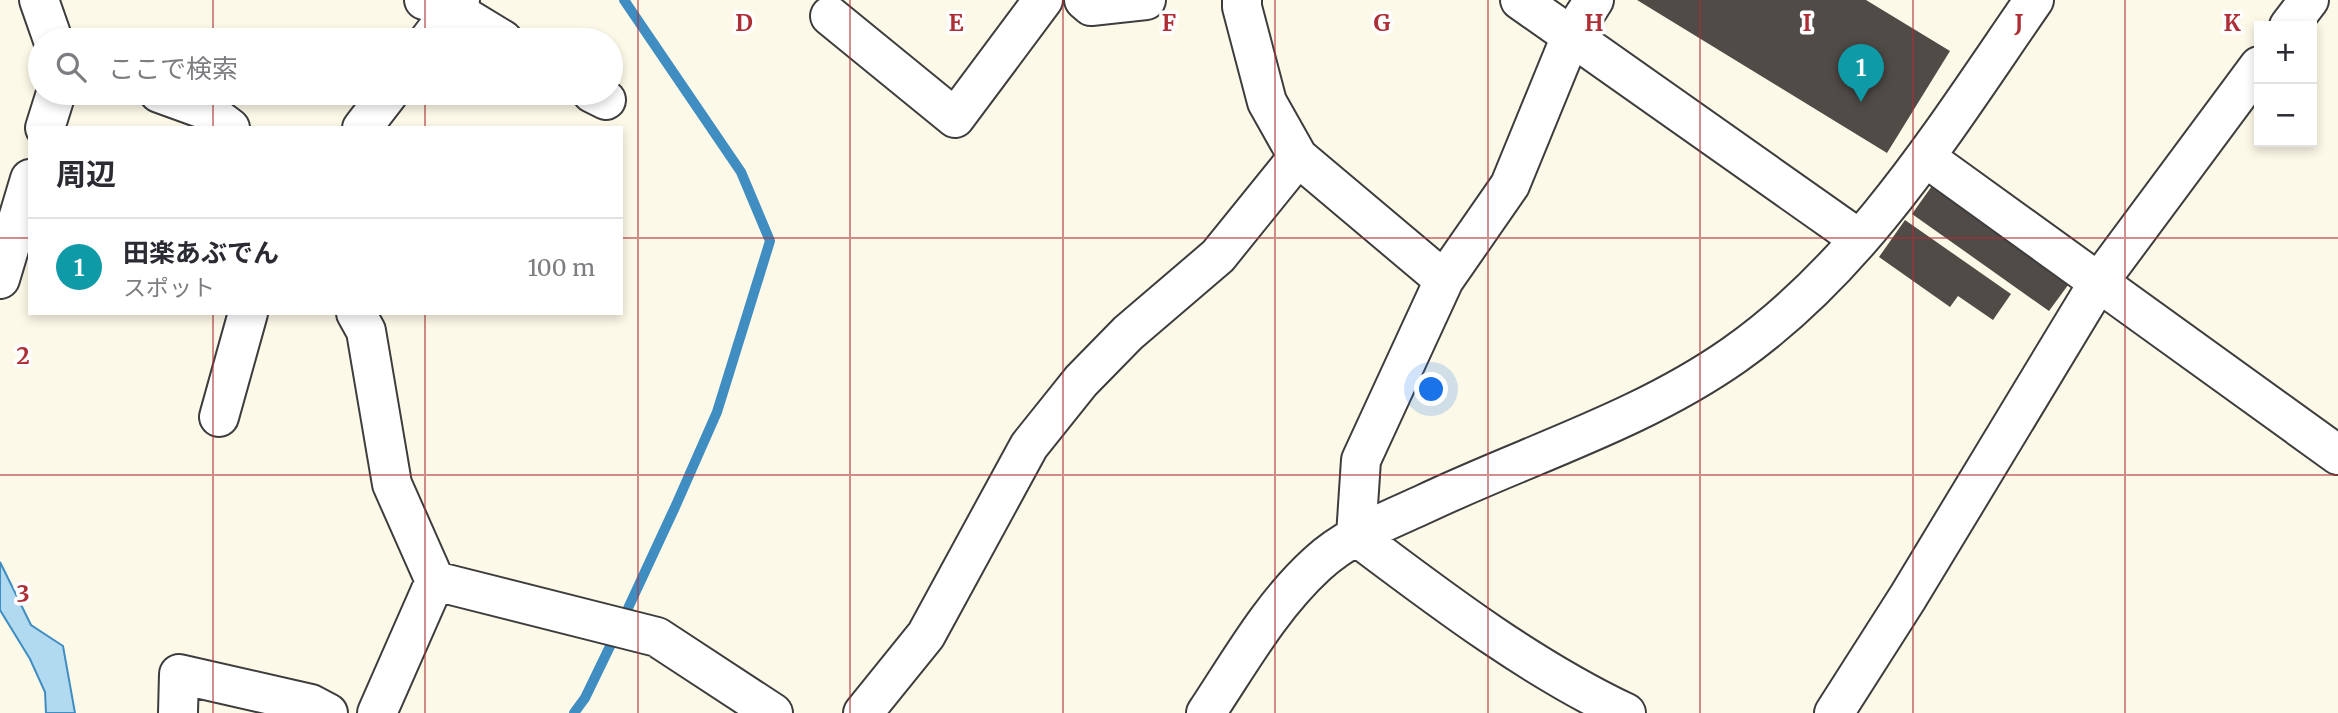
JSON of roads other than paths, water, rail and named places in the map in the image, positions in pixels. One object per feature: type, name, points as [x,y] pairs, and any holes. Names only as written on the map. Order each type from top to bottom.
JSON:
[{"type":"street","points":[[38,0],[48,28]]},
{"type":"street","points":[[830,16],[955,118],[1043,0]]},
{"type":"street","points":[[1084,0],[1091,6],[1146,0]]},
{"type":"street","points":[[1242,0],[1266,102],[1298,157],[1444,280]]},
{"type":"street","points":[[1520,0],[1859,239]]},
{"type":"street","points":[[1356,536],[1361,460],[1444,280],[1510,186],[1571,36],[1594,0]]},
{"type":"street","points":[[1206,713],[1276,608],[1317,564],[1356,536],[1468,483],[1651,406],[1733,356],[1794,308],[1859,239],[1925,158],[2034,0]]},
{"type":"street","points":[[2293,21],[2309,0]]},
{"type":"street","points":[[434,28],[445,3],[484,28]]},
{"type":"street","points":[[1834,713],[1908,597],[2098,283],[2254,73]]},
{"type":"street","points":[[46,126],[52,105]]},
{"type":"street","points":[[192,105],[206,110],[227,126]]},
{"type":"street","points":[[364,126],[380,105]]},
{"type":"street","points":[[863,713],[926,635],[1029,446],[1081,381],[1128,333],[1217,256],[1298,157]]},
{"type":"street","points":[[1925,158],[2338,455]]},
{"type":"street","points":[[0,279],[28,186]]},
{"type":"street","points":[[219,417],[247,315]]},
{"type":"street","points":[[357,315],[366,331],[392,484],[435,581],[377,713]]},
{"type":"street","points":[[1356,536],[1422,586],[1516,650],[1592,697],[1626,713]]},
{"type":"street","points":[[435,581],[657,636],[773,713]]},
{"type":"street","points":[[178,713],[179,674],[311,704],[328,713]]},
{"type":"water","points":[[0,562],[31,625],[63,646],[75,713],[46,713],[45,692],[30,659],[0,610]]},
{"type":"waterway","points":[[623,619],[717,412],[770,241],[741,172],[624,0]]},
{"type":"waterway","points":[[574,713],[585,698],[615,636]]},
{"type":"place","name":"田楽あぶでん","points":[[1861,102]]}]
